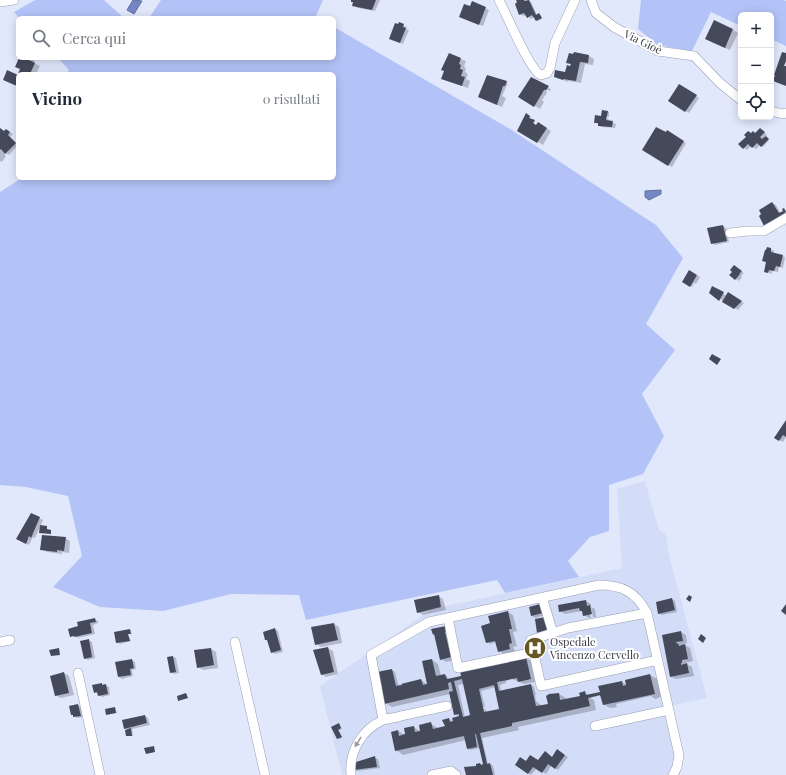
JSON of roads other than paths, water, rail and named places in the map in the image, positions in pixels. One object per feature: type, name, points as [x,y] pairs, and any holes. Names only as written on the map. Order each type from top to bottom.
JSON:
[{"type":"street","points":[[0,2],[14,0]]},
{"type":"street","points":[[499,0],[528,60],[536,72],[541,75],[546,73],[550,68],[555,42],[575,0]]},
{"type":"street","name":"Via Gioè","points":[[591,0],[596,13],[614,27],[658,52],[694,56],[720,83],[738,98]]},
{"type":"street","points":[[774,112],[783,114],[786,113]]},
{"type":"street","points":[[730,233],[748,231],[764,232],[786,218]]},
{"type":"street","points":[[383,720],[371,655],[429,622],[599,585],[612,585],[624,589],[633,595],[642,603],[647,613],[679,755],[677,767],[673,775]]},
{"type":"street","points":[[542,597],[553,633]]},
{"type":"street","points":[[647,613],[568,628],[531,640],[541,686],[658,660]]},
{"type":"street","points":[[448,618],[458,668],[534,652]]},
{"type":"street","points":[[0,642],[10,640]]},
{"type":"street","points":[[235,642],[265,775]]},
{"type":"street","points":[[78,673],[100,775]]},
{"type":"street","points":[[351,775],[350,765],[353,749],[362,736],[371,728],[383,720],[447,706]]},
{"type":"street","points":[[595,726],[669,710]]},
{"type":"street","points":[[432,775],[451,771],[456,775]]},
{"type":"place","name":"Ospedale Vincenzo Cervello","points":[[535,648]]}]
